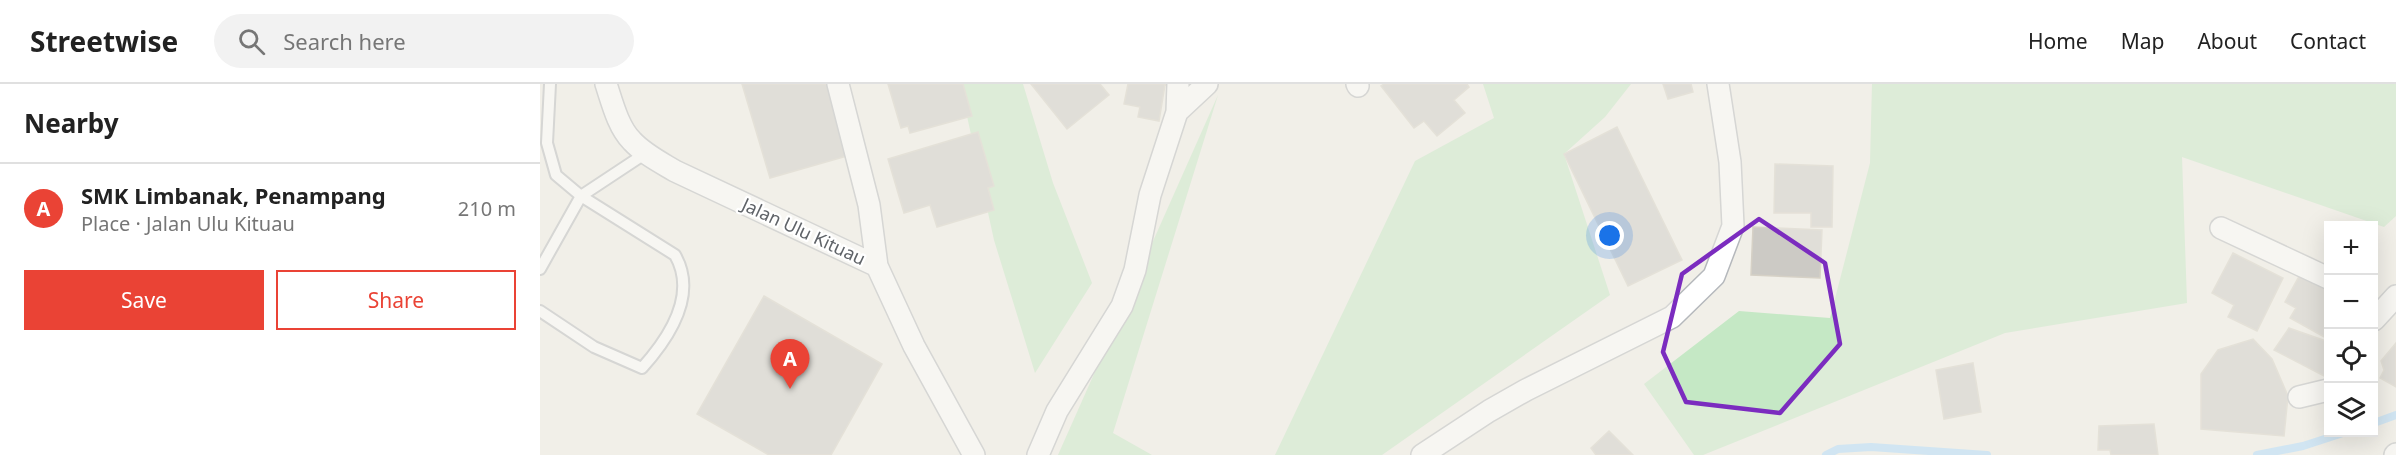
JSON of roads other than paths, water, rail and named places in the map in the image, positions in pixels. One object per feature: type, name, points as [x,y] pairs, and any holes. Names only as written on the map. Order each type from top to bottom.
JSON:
[{"type":"street","name":"Jalan Ulu Kituau","points":[[606,84],[617,116],[630,139],[646,153],[675,171],[877,266],[925,367],[974,455]]},
{"type":"street","points":[[838,84],[869,205],[877,266]]},
{"type":"street","points":[[1038,455],[1057,411],[1122,306],[1135,270],[1150,195],[1177,112],[1178,84]]},
{"type":"street","points":[[1177,112],[1207,84]]},
{"type":"street","points":[[1422,455],[1489,411],[1526,390],[1672,317],[1714,276],[1727,247],[1733,226],[1731,162],[1718,84]]},
{"type":"street","points":[[2221,228],[2324,276]]},
{"type":"street","points":[[2299,397],[2324,391]]},
{"type":"lane","points":[[540,311],[594,347],[642,368],[662,347],[681,310],[684,269],[675,255],[581,196],[556,175],[547,143],[550,84]]},
{"type":"lane","points":[[540,269],[581,196],[646,153]]},
{"type":"waterway","points":[[2378,422],[2396,415]]},
{"type":"waterway","points":[[2257,455],[2303,446],[2331,437]]},
{"type":"waterway","points":[[1826,455],[1838,449],[1871,447],[1987,455]]},
{"type":"place","name":"SMK Limbanak, Penampang","points":[[790,389]]}]
